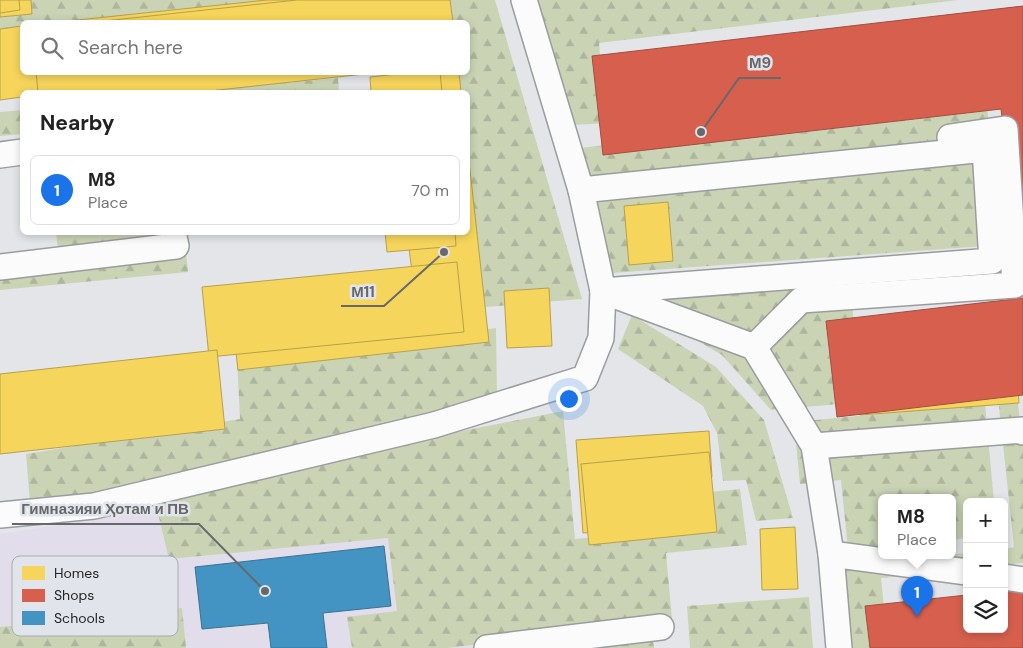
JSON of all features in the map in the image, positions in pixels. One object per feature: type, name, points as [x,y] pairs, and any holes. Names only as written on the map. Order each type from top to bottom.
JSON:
[{"type":"lane","points":[[0,516],[94,506],[434,425],[584,378],[601,338],[603,291],[581,190],[524,0]]},
{"type":"lane","points":[[581,190],[1005,129],[1015,285],[801,300],[754,346]]},
{"type":"lane","points":[[581,190],[985,150],[992,261],[603,291]]},
{"type":"lane","points":[[0,154],[20,152]]},
{"type":"lane","points":[[0,267],[176,246],[174,235]]},
{"type":"lane","points":[[603,291],[754,346],[814,446],[831,554],[839,648]]},
{"type":"lane","points":[[814,446],[1023,430],[1023,432]]},
{"type":"lane","points":[[831,554],[963,571]]},
{"type":"lane","points":[[1008,578],[1023,580]]},
{"type":"lane","points":[[487,648],[660,627]]},
{"type":"shaded area","points":[[521,452],[535,648],[0,648],[0,534]]},
{"type":"green space","points":[[0,0],[495,0],[582,299],[436,311],[467,235],[470,235],[470,90],[418,90],[417,75],[470,75],[470,20],[20,20],[20,75],[200,75],[50,90],[20,90],[20,93],[0,95]]},
{"type":"green space","points":[[530,0],[958,0],[599,43],[605,111],[687,120],[567,125]]},
{"type":"green space","points":[[338,78],[339,90],[214,90]]},
{"type":"green space","points":[[987,104],[999,245],[612,273],[579,148]]},
{"type":"green space","points":[[20,110],[20,134],[0,136],[0,112]]},
{"type":"green space","points":[[56,235],[184,235],[188,272],[0,290],[0,256],[58,249]]},
{"type":"green space","points":[[850,282],[861,402],[771,410],[722,355],[636,305],[636,293]]},
{"type":"green space","points":[[632,315],[716,367],[764,420],[793,518],[756,521],[746,480],[723,481],[717,433],[703,406],[618,349]]},
{"type":"green space","points":[[496,328],[497,397],[91,501],[30,503],[26,454],[240,419],[237,358]]},
{"type":"green space","points":[[1017,396],[1023,446],[1023,563],[1008,565],[1008,548],[1014,547],[998,398]]},
{"type":"green space","points":[[985,404],[994,498],[963,498],[963,539],[956,539],[956,494],[878,494],[878,546],[848,550],[841,480],[800,484],[794,422]]},
{"type":"green space","points":[[563,411],[575,539],[622,535],[620,501],[740,489],[747,545],[666,553],[672,619],[448,648],[352,648],[347,617],[397,611],[388,538],[178,558],[178,556],[168,556],[155,501],[422,439]]},
{"type":"green space","points":[[963,553],[963,569],[881,578],[888,648],[836,648],[827,567],[908,559],[956,559],[956,554]]},
{"type":"green space","points":[[809,597],[813,648],[690,648],[687,606]]},
{"type":"green space","points":[[178,608],[182,608],[186,648],[0,648],[0,627],[12,626],[12,636],[178,636]]},
{"type":"green space","points":[[652,633],[654,648],[548,648]]},
{"type":"building: Homes","points":[[0,0],[31,0],[32,14],[0,17]]},
{"type":"building: Homes","points":[[0,0],[19,0],[20,10],[0,13]]},
{"type":"building: Homes","points":[[267,0],[425,0],[427,20],[78,20]]},
{"type":"building: Homes","points":[[297,0],[450,0],[453,20],[113,20]]},
{"type":"building: Homes","points":[[20,26],[20,75],[223,75],[85,90],[20,90],[20,97],[0,100],[0,29]]},
{"type":"building: Homes","points":[[1023,33],[1023,98],[991,102],[984,37]]},
{"type":"building: Homes","points":[[971,40],[979,107],[611,148],[604,80]]},
{"type":"building: Homes","points":[[36,75],[356,75],[218,90],[38,90]]},
{"type":"building: Homes","points":[[390,75],[459,75],[461,90],[392,90]]},
{"type":"building: Homes","points":[[440,75],[442,90],[371,90],[370,77]]},
{"type":"building: Homes","points":[[470,170],[489,342],[238,370],[229,291],[412,272],[407,235],[470,235]]},
{"type":"building: Homes","points":[[668,202],[673,261],[629,265],[624,206]]},
{"type":"building: Homes","points":[[385,235],[455,235],[456,246],[387,252]]},
{"type":"building: Homes","points":[[457,262],[464,332],[209,357],[202,287]]},
{"type":"building: Homes","points":[[549,288],[552,346],[507,348],[504,291]]},
{"type":"building: Homes","points":[[888,319],[890,331],[1013,321],[1019,403],[860,415],[852,322]]},
{"type":"building: Homes","points":[[217,350],[225,429],[0,454],[0,374]]},
{"type":"building: Homes","points":[[709,431],[712,477],[611,484],[614,531],[583,533],[576,440]]},
{"type":"building: Homes","points":[[709,452],[717,532],[589,545],[581,464]]},
{"type":"building: Homes","points":[[795,527],[798,589],[762,590],[760,529]]},
{"type":"building: Homes","points":[[914,616],[916,633],[963,627],[963,633],[1008,633],[1008,623],[1023,621],[1023,648],[884,648],[880,619]]},
{"type":"building: Shops","points":[[1023,6],[1023,290],[1001,109],[603,155],[592,56]]},
{"type":"building: Shops","points":[[1023,298],[1023,395],[837,417],[826,321]]},
{"type":"building: Shops","points":[[1023,589],[1023,648],[870,648],[865,606],[963,595],[963,633],[1008,633],[1008,591]]},
{"type":"building: Schools","points":[[384,546],[391,606],[323,613],[327,648],[271,648],[268,623],[202,629],[195,567]]},
{"type":"place","name":"М9","points":[[701,132]]},
{"type":"place","name":"М11","points":[[444,252]]},
{"type":"place","name":"Гимназияи Ҳотам и ПВ","points":[[265,591]]},
{"type":"place","name":"М8","points":[[917,617]]}]
